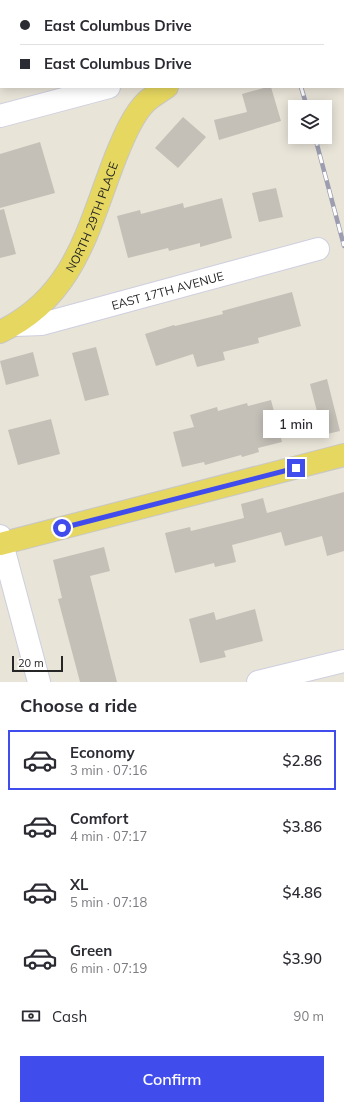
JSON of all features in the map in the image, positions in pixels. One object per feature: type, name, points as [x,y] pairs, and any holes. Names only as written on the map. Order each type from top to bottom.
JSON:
[{"type":"main road","name":"NORTH 29TH PLACE","points":[[8,329],[41,306],[63,281],[80,253],[126,131],[146,101],[166,88]]},
{"type":"main road","points":[[1,541],[344,455]]},
{"type":"street","points":[[0,116],[105,88]]},
{"type":"street","name":"EAST 17TH AVENUE","points":[[8,329],[42,324],[318,249]]},
{"type":"street","points":[[1,541],[39,682]]},
{"type":"street","points":[[258,682],[344,661]]},
{"type":"building","points":[[263,88],[271,88],[281,121],[219,140],[214,120],[247,112],[242,94]]},
{"type":"building","points":[[183,117],[206,137],[178,168],[155,148]]},
{"type":"building","points":[[40,142],[55,193],[0,208],[0,154]]},
{"type":"building","points":[[276,188],[283,217],[259,222],[252,193]]},
{"type":"building","points":[[222,198],[232,238],[200,247],[200,243],[169,251],[168,248],[128,258],[117,216],[140,210],[141,214],[183,203],[184,208]]},
{"type":"building","points":[[4,209],[16,254],[0,258],[0,210]]},
{"type":"building","points":[[292,292],[301,326],[258,338],[259,343],[223,352],[225,360],[197,367],[193,354],[156,366],[145,334],[174,325],[223,314],[222,311]]},
{"type":"building","points":[[96,347],[109,395],[85,401],[72,353]]},
{"type":"building","points":[[33,352],[39,376],[6,385],[0,361]]},
{"type":"building","points":[[327,379],[340,431],[323,435],[310,384]]},
{"type":"building","points":[[271,400],[282,442],[258,448],[259,452],[242,457],[241,455],[205,465],[204,462],[182,467],[173,432],[194,427],[190,415],[217,407],[218,411],[247,403],[248,406]]},
{"type":"building","points":[[51,419],[60,454],[18,465],[8,430]]},
{"type":"building","points":[[344,492],[344,551],[327,556],[322,536],[285,546],[281,532],[232,545],[236,562],[215,567],[214,563],[175,573],[165,533],[190,527],[191,531],[244,518],[241,504],[263,498],[267,513]]},
{"type":"building","points":[[104,547],[110,571],[90,576],[117,682],[80,682],[58,599],[62,598],[53,560]]},
{"type":"building","points":[[255,609],[263,641],[224,651],[226,657],[200,663],[189,619],[214,612],[216,620]]},
{"type":"railway","points":[[301,88],[305,100]]},
{"type":"railway","points":[[317,144],[344,246]]},
{"type":"route","points":[[62,528],[296,468]]}]
